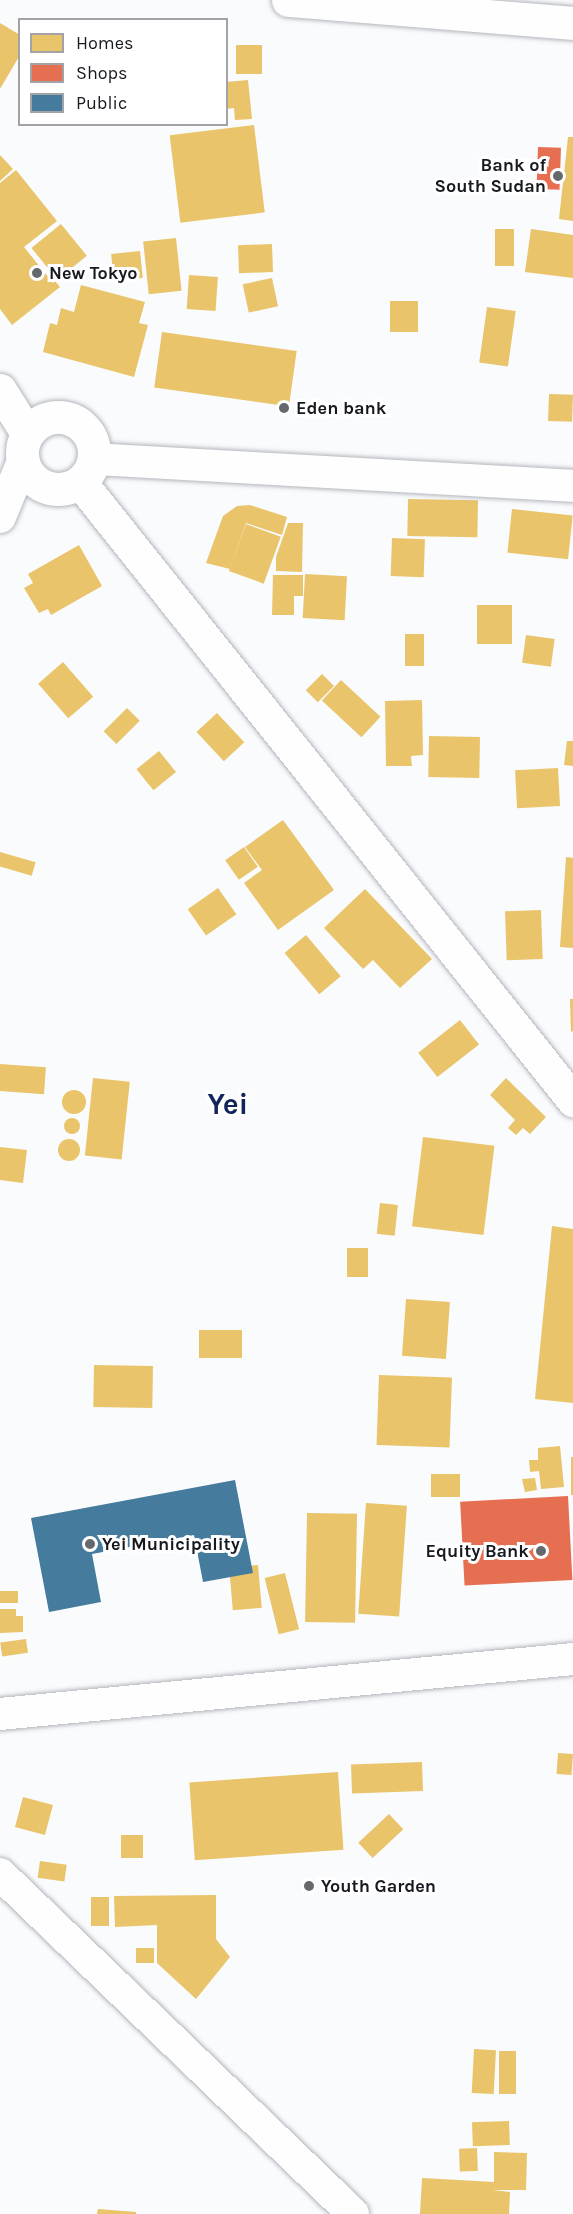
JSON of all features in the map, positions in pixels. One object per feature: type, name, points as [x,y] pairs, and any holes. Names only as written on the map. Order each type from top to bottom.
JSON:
[{"type":"main road","points":[[288,0],[573,23]]},
{"type":"main road","points":[[0,390],[25,447],[29,473],[39,483],[53,488],[66,488],[87,470]]},
{"type":"main road","points":[[25,447],[37,423],[50,417],[64,417],[78,422],[88,432],[87,470],[573,1100]]},
{"type":"street","points":[[0,517],[25,447]]},
{"type":"street","points":[[87,470],[573,486]]},
{"type":"street","points":[[0,1714],[573,1659]]},
{"type":"street","points":[[0,1874],[353,2214]]},
{"type":"building: Homes","points":[[0,23],[18,34],[18,58],[0,89]]},
{"type":"building: Homes","points":[[236,45],[262,45],[262,74],[236,74]]},
{"type":"building: Homes","points":[[248,80],[252,119],[235,120],[234,108],[228,109],[228,82]]},
{"type":"building: Homes","points":[[254,125],[265,212],[180,223],[170,135]]},
{"type":"building: Homes","points":[[568,137],[573,137],[573,221],[559,219]]},
{"type":"building: Homes","points":[[0,155],[13,169],[0,181]]},
{"type":"building: Homes","points":[[16,170],[57,221],[24,247],[53,283],[55,281],[60,287],[12,325],[0,309],[0,183]]},
{"type":"building: Homes","points":[[61,224],[87,256],[57,280],[31,248]]},
{"type":"building: Homes","points":[[495,229],[514,229],[514,266],[495,266]]},
{"type":"building: Homes","points":[[531,229],[573,235],[573,278],[525,272]]},
{"type":"building: Homes","points":[[176,238],[182,291],[149,294],[143,241]]},
{"type":"building: Homes","points":[[272,244],[273,272],[239,273],[238,245]]},
{"type":"building: Homes","points":[[140,251],[143,278],[114,281],[111,254]]},
{"type":"building: Homes","points":[[189,275],[218,277],[216,311],[187,309]]},
{"type":"building: Homes","points":[[272,278],[278,306],[249,313],[243,284]]},
{"type":"building: Homes","points":[[81,285],[145,302],[139,323],[148,325],[134,377],[43,352],[50,323],[57,325],[61,308],[74,312]]},
{"type":"building: Homes","points":[[390,301],[418,301],[418,332],[390,332]]},
{"type":"building: Homes","points":[[487,307],[516,311],[508,366],[479,362]]},
{"type":"building: Homes","points":[[162,332],[297,351],[289,406],[154,387]]},
{"type":"building: Homes","points":[[549,394],[573,395],[572,422],[548,421]]},
{"type":"building: Homes","points":[[408,499],[478,500],[477,537],[407,536]]},
{"type":"building: Homes","points":[[250,505],[287,517],[282,535],[246,523],[230,569],[206,563],[223,516],[237,506]]},
{"type":"building: Homes","points":[[512,509],[573,515],[568,559],[507,553]]},
{"type":"building: Homes","points":[[288,523],[303,523],[302,572],[276,571],[276,557]]},
{"type":"building: Homes","points":[[246,524],[281,537],[264,584],[229,571]]},
{"type":"building: Homes","points":[[392,538],[425,539],[424,577],[391,576]]},
{"type":"building: Homes","points":[[79,545],[102,586],[51,615],[48,609],[39,613],[24,588],[33,583],[28,574]]},
{"type":"building: Homes","points":[[305,574],[347,576],[345,620],[303,618]]},
{"type":"building: Homes","points":[[273,575],[303,575],[303,596],[294,596],[294,615],[272,615]]},
{"type":"building: Homes","points":[[477,605],[512,605],[512,644],[477,644]]},
{"type":"building: Homes","points":[[405,634],[424,634],[424,666],[405,666]]},
{"type":"building: Homes","points":[[526,635],[555,639],[551,667],[522,663]]},
{"type":"building: Homes","points":[[63,662],[93,697],[68,718],[38,684]]},
{"type":"building: Homes","points":[[322,674],[334,686],[318,702],[306,690]]},
{"type":"building: Homes","points":[[341,680],[380,717],[361,737],[322,700]]},
{"type":"building: Homes","points":[[422,700],[423,755],[411,756],[412,766],[386,766],[385,701]]},
{"type":"building: Homes","points":[[127,708],[140,721],[116,744],[104,731]]},
{"type":"building: Homes","points":[[217,713],[244,742],[224,761],[197,732]]},
{"type":"building: Homes","points":[[429,736],[480,737],[479,778],[428,777]]},
{"type":"building: Homes","points":[[567,741],[573,741],[573,766],[564,765]]},
{"type":"building: Homes","points":[[159,751],[176,772],[153,790],[136,769]]},
{"type":"building: Homes","points":[[558,768],[560,806],[517,808],[515,770]]},
{"type":"building: Homes","points":[[283,820],[334,890],[278,930],[244,883],[262,870],[245,847]]},
{"type":"building: Homes","points":[[244,847],[258,867],[239,880],[225,860]]},
{"type":"building: Homes","points":[[0,852],[36,862],[32,876],[0,867]]},
{"type":"building: Homes","points":[[566,857],[573,858],[573,948],[560,947]]},
{"type":"building: Homes","points":[[218,888],[236,914],[206,935],[188,909]]},
{"type":"building: Homes","points":[[365,889],[432,959],[400,988],[373,960],[363,969],[324,928]]},
{"type":"building: Homes","points":[[541,910],[543,959],[507,960],[505,911]]},
{"type":"building: Homes","points":[[306,935],[341,976],[319,994],[285,953]]},
{"type":"building: Homes","points":[[570,999],[573,999],[573,1031],[571,1032]]},
{"type":"building: Homes","points":[[460,1020],[479,1044],[437,1077],[418,1053]]},
{"type":"building: Homes","points":[[0,1064],[46,1067],[44,1094],[0,1091]]},
{"type":"building: Homes","points":[[93,1078],[130,1082],[122,1159],[85,1156]]},
{"type":"building: Homes","points":[[506,1078],[546,1117],[530,1134],[523,1128],[516,1135],[508,1128],[515,1120],[490,1095]]},
{"type":"building: Homes","points":[[74,1090],[79,1091],[85,1097],[85,1107],[79,1113],[74,1114],[69,1113],[63,1107],[62,1102],[63,1097],[69,1091]]},
{"type":"building: Homes","points":[[72,1118],[78,1120],[80,1126],[78,1132],[72,1134],[66,1132],[64,1126],[66,1120]]},
{"type":"building: Homes","points":[[423,1137],[494,1146],[483,1235],[412,1226]]},
{"type":"building: Homes","points":[[69,1139],[77,1142],[80,1150],[77,1158],[69,1161],[61,1158],[58,1150],[61,1142]]},
{"type":"building: Homes","points":[[0,1147],[27,1150],[23,1183],[0,1180]]},
{"type":"building: Homes","points":[[380,1203],[398,1205],[395,1236],[377,1234]]},
{"type":"building: Homes","points":[[552,1226],[573,1229],[573,1403],[535,1399]]},
{"type":"building: Homes","points":[[347,1248],[368,1248],[368,1277],[347,1277]]},
{"type":"building: Homes","points":[[406,1299],[450,1302],[446,1359],[402,1356]]},
{"type":"building: Homes","points":[[199,1330],[242,1330],[242,1358],[199,1358]]},
{"type":"building: Homes","points":[[94,1365],[153,1366],[152,1408],[93,1407]]},
{"type":"building: Homes","points":[[379,1375],[452,1378],[450,1448],[377,1445]]},
{"type":"building: Homes","points":[[560,1446],[564,1487],[541,1489],[539,1471],[530,1472],[529,1460],[538,1460],[538,1448]]},
{"type":"building: Homes","points":[[571,1457],[573,1457],[573,1495],[571,1495]]},
{"type":"building: Homes","points":[[431,1474],[460,1474],[460,1497],[431,1497]]},
{"type":"building: Homes","points":[[535,1478],[537,1490],[525,1492],[522,1479]]},
{"type":"building: Homes","points":[[366,1503],[407,1506],[399,1617],[358,1614]]},
{"type":"building: Homes","points":[[307,1513],[357,1514],[355,1623],[305,1622]]},
{"type":"building: Homes","points":[[258,1565],[262,1608],[233,1610],[229,1568]]},
{"type":"building: Homes","points":[[285,1573],[299,1629],[279,1634],[265,1578]]},
{"type":"building: Homes","points":[[0,1591],[18,1591],[18,1603],[0,1603]]},
{"type":"building: Homes","points":[[0,1609],[16,1609],[16,1616],[23,1616],[23,1632],[0,1633]]},
{"type":"building: Homes","points":[[26,1639],[28,1653],[2,1656],[0,1643]]},
{"type":"building: Homes","points":[[558,1753],[573,1754],[571,1775],[557,1774]]},
{"type":"building: Homes","points":[[422,1762],[423,1791],[352,1793],[351,1764]]},
{"type":"building: Homes","points":[[338,1772],[343,1850],[195,1860],[189,1782]]},
{"type":"building: Homes","points":[[23,1797],[53,1805],[45,1835],[15,1827]]},
{"type":"building: Homes","points":[[389,1814],[403,1829],[373,1858],[358,1843]]},
{"type":"building: Homes","points":[[121,1835],[143,1835],[143,1858],[121,1858]]},
{"type":"building: Homes","points":[[40,1861],[67,1865],[64,1882],[38,1878]]},
{"type":"building: Homes","points":[[216,1895],[216,1939],[230,1957],[196,1999],[157,1963],[157,1925],[115,1927],[114,1896]]},
{"type":"building: Homes","points":[[91,1897],[109,1897],[109,1926],[91,1926]]},
{"type":"building: Homes","points":[[136,1948],[154,1948],[154,1963],[136,1963]]},
{"type":"building: Homes","points":[[474,2049],[496,2050],[494,2094],[472,2093]]},
{"type":"building: Homes","points":[[499,2051],[516,2051],[516,2094],[499,2094]]},
{"type":"building: Homes","points":[[509,2121],[510,2145],[473,2146],[472,2122]]},
{"type":"building: Homes","points":[[477,2148],[478,2171],[460,2172],[459,2149]]},
{"type":"building: Homes","points":[[494,2152],[527,2153],[526,2190],[493,2190],[510,2192],[509,2214],[420,2214],[422,2178],[494,2182]]},
{"type":"building: Homes","points":[[98,2209],[136,2212],[136,2214],[97,2214]]},
{"type":"building: Shops","points":[[538,147],[561,148],[560,190],[537,189]]},
{"type":"building: Shops","points":[[568,1496],[572,1580],[465,1586],[460,1502]]},
{"type":"building: Public","name":"Yei Municipality","points":[[235,1480],[253,1573],[203,1582],[194,1535],[92,1554],[101,1602],[49,1612],[31,1518]]},
{"type":"place","name":"Bank of South Sudan","points":[[558,176]]},
{"type":"place","name":"New Tokyo","points":[[37,273]]},
{"type":"place","name":"Eden bank","points":[[284,408]]},
{"type":"place","name":"Yei Municipality","points":[[90,1544]]},
{"type":"place","name":"Equity Bank","points":[[541,1551]]},
{"type":"place","name":"Youth Garden","points":[[309,1886]]},
{"type":"district","name":"Yei","points":[[228,1104]]}]
